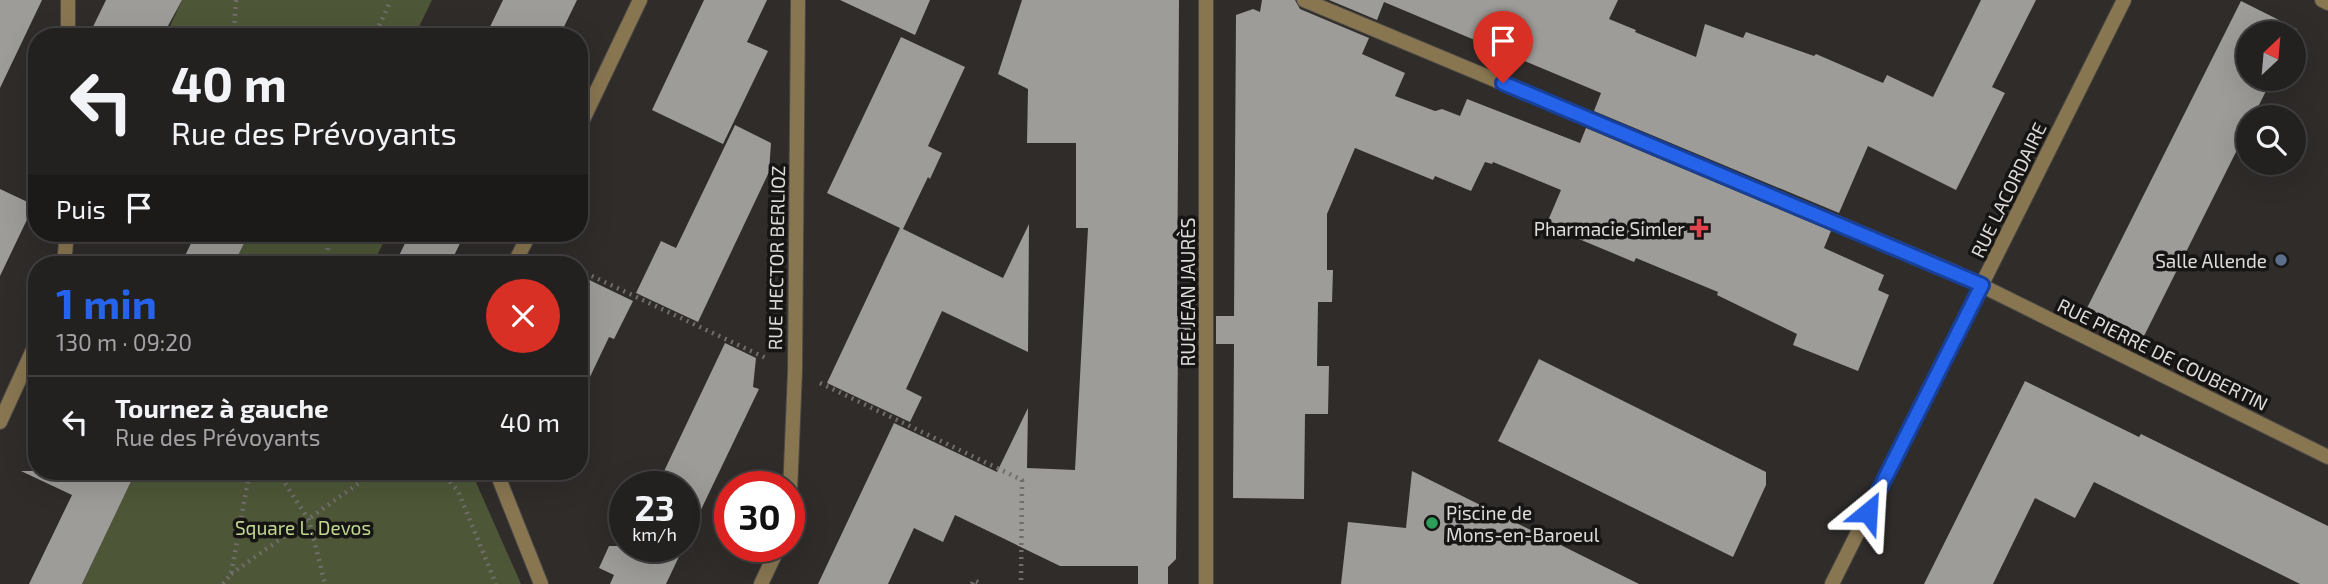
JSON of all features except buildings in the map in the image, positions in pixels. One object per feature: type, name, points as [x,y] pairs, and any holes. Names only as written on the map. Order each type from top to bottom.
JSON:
[{"type":"street","points":[[68,0],[68,28]]},
{"type":"street","points":[[588,109],[640,0]]},
{"type":"street","name":"RUE HECTOR BERLIOZ","points":[[791,471],[798,0]]},
{"type":"street","name":"RUE JEAN JAURÈS","points":[[1206,0],[1206,584]]},
{"type":"street","name":"RUE PIERRE DE COUBERTIN","points":[[1304,0],[1982,285],[2328,457]]},
{"type":"street","name":"RUE LACORDAIRE","points":[[1832,584],[2123,0]]},
{"type":"street","points":[[2322,0],[2328,3]]},
{"type":"street","points":[[0,422],[28,361]]},
{"type":"street","points":[[500,480],[541,584]]},
{"type":"street","points":[[761,584],[771,562]]},
{"type":"path","points":[[234,28],[236,0]]},
{"type":"path","points":[[378,28],[391,0]]},
{"type":"path","points":[[588,274],[1022,480],[1021,584]]},
{"type":"path","points":[[231,574],[248,480]]},
{"type":"path","points":[[283,480],[309,520],[325,584]]},
{"type":"path","points":[[223,584],[231,574],[364,480]]},
{"type":"path","points":[[449,480],[458,491],[496,584]]},
{"type":"path","points":[[972,584],[974,580],[981,584]]},
{"type":"green space","points":[[182,0],[432,0],[418,28],[169,28]]},
{"type":"green space","points":[[245,242],[384,242],[377,256],[238,256]]},
{"type":"green space","name":"Square L. Devos","points":[[132,480],[475,480],[521,584],[82,584]]},
{"type":"place","name":"Pharmacie Simler","points":[[1699,228]]},
{"type":"place","name":"Salle Allende","points":[[2281,260]]},
{"type":"place","name":"Piscine de Mons-en-Baroeul","points":[[1432,523]]},
{"type":"route","points":[[1503,83],[1982,285],[1868,512]]}]
